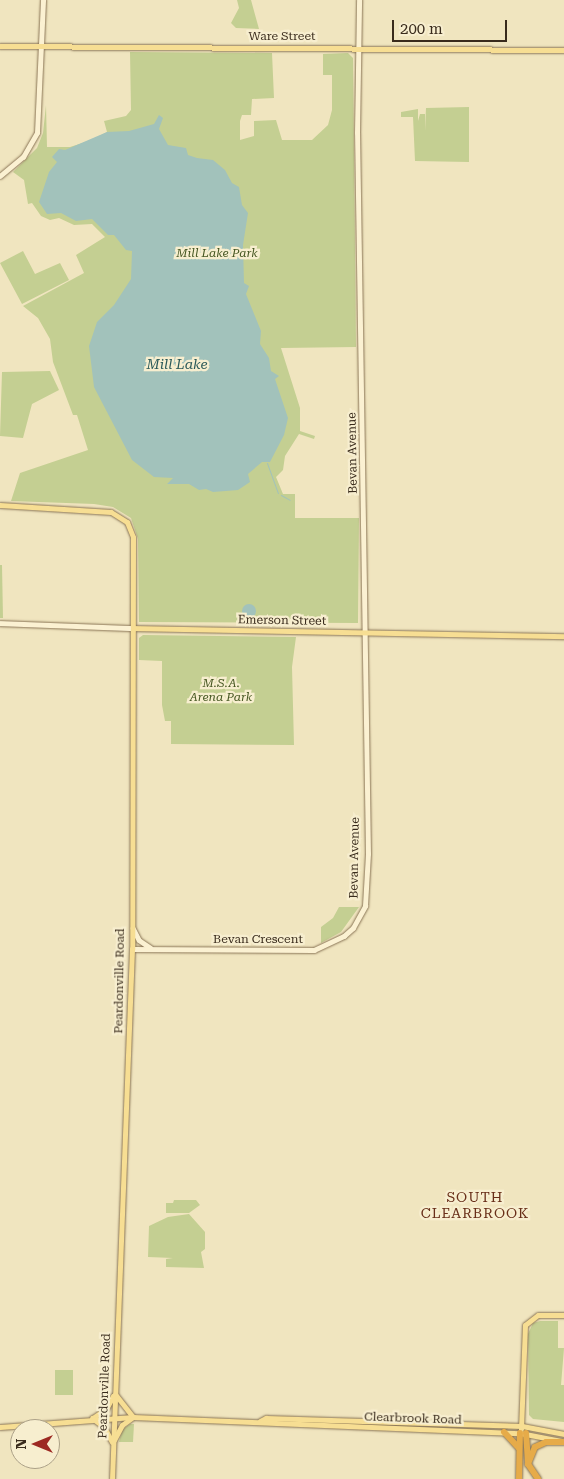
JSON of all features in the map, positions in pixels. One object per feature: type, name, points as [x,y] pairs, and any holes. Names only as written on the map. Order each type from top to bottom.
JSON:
[{"type":"highway","points":[[519,1479],[523,1431]]},
{"type":"highway","points":[[523,1431],[528,1464],[538,1479]]},
{"type":"highway","points":[[504,1432],[520,1450]]},
{"type":"highway","points":[[528,1464],[535,1446],[546,1442],[564,1442]]},
{"type":"main road","name":"Ware Street","points":[[0,46],[564,50]]},
{"type":"main road","name":"Peardonville Road","points":[[0,505],[93,510],[120,516],[131,528],[133,628],[132,949],[112,1479]]},
{"type":"main road","name":"Emerson Street","points":[[133,628],[564,636]]},
{"type":"main road","points":[[523,1431],[525,1325],[538,1315],[564,1315]]},
{"type":"main road","points":[[114,1394],[133,1417],[122,1425],[113,1442],[104,1428],[92,1418],[106,1409],[114,1394]]},
{"type":"main road","name":"Clearbrook Road","points":[[0,1427],[114,1416],[260,1421],[266,1424],[504,1432],[523,1431],[564,1442]]},
{"type":"main road","name":"Clearbrook Road","points":[[260,1421],[266,1418],[564,1434]]},
{"type":"street","points":[[0,176],[23,157],[37,132],[43,46],[43,0]]},
{"type":"street","name":"Bevan Avenue","points":[[359,0],[358,48],[368,854],[364,906]]},
{"type":"street","name":"Emerson Street","points":[[0,623],[133,628]]},
{"type":"street","name":"Bevan Crescent","points":[[132,949],[314,950],[344,936],[353,928],[364,906]]},
{"type":"street","points":[[132,926],[139,940],[154,949]]},
{"type":"green space","points":[[237,0],[251,0],[259,29],[236,28],[231,23],[239,8]]},
{"type":"green space","name":"Mill Lake Park","points":[[130,52],[272,53],[274,98],[252,99],[251,115],[242,115],[240,121],[240,140],[254,136],[254,121],[276,120],[282,140],[312,140],[328,125],[332,110],[332,75],[323,75],[323,54],[348,53],[353,58],[356,347],[281,348],[300,408],[300,431],[315,436],[314,439],[299,434],[285,456],[283,470],[276,477],[283,494],[295,494],[295,518],[359,518],[358,623],[139,622],[138,539],[131,518],[113,507],[94,504],[11,501],[20,473],[88,450],[77,415],[73,415],[53,362],[50,339],[38,318],[23,306],[84,273],[76,255],[105,237],[92,224],[74,225],[59,218],[50,220],[41,216],[32,203],[28,204],[24,180],[13,172],[37,148],[43,133],[46,105],[47,147],[70,147],[92,140],[107,132],[104,121],[126,116],[131,110]]},
{"type":"green space","points":[[469,107],[469,162],[415,161],[413,117],[401,117],[401,112],[418,109],[418,121],[420,114],[425,114],[425,131],[426,108]]},
{"type":"green space","points":[[23,251],[35,274],[60,263],[69,280],[22,304],[0,263]]},
{"type":"green space","points":[[50,371],[59,390],[32,404],[23,438],[0,436],[2,372]]},
{"type":"green space","points":[[0,565],[2,565],[3,618],[0,618]]},
{"type":"green space","name":"M.S.A. Arena Park","points":[[143,635],[296,637],[292,667],[294,745],[171,744],[171,721],[165,721],[162,705],[162,661],[139,660],[139,638]]},
{"type":"green space","points":[[339,907],[359,907],[341,932],[321,943],[321,927],[333,918]]},
{"type":"green space","points":[[174,1200],[196,1200],[200,1205],[189,1213],[166,1213],[166,1203],[173,1203]]},
{"type":"green space","points":[[189,1214],[205,1232],[205,1249],[201,1252],[204,1268],[166,1267],[166,1259],[173,1258],[148,1257],[149,1226],[168,1217]]},
{"type":"green space","points":[[558,1321],[558,1348],[564,1348],[561,1385],[564,1385],[564,1422],[533,1419],[529,1415],[528,1334],[533,1323]]},
{"type":"green space","points":[[55,1370],[73,1370],[73,1395],[55,1395]]},
{"type":"green space","points":[[130,1424],[134,1424],[133,1442],[119,1442],[122,1430]]},
{"type":"water","name":"Mill Lake","points":[[159,115],[163,118],[159,129],[168,145],[186,148],[188,155],[213,160],[225,170],[232,183],[239,187],[242,205],[248,213],[243,245],[244,283],[249,286],[246,294],[261,331],[260,344],[269,358],[271,371],[279,376],[275,379],[288,418],[284,435],[270,462],[262,462],[248,474],[250,482],[238,490],[213,492],[206,489],[199,490],[189,484],[167,484],[173,478],[154,477],[132,460],[94,387],[89,346],[97,322],[114,305],[131,279],[132,251],[126,250],[114,235],[108,235],[92,219],[76,221],[61,213],[47,214],[39,202],[49,172],[57,162],[52,157],[59,149],[65,150],[107,132],[129,131],[154,124]]},
{"type":"water","points":[[246,604],[252,604],[256,611],[252,618],[246,618],[242,614],[242,608]]},
{"type":"waterway","points":[[267,463],[278,493]]},
{"type":"waterway","points":[[281,495],[290,500]]},
{"type":"district","name":"SOUTH CLEARBROOK","points":[[475,1206]]}]
